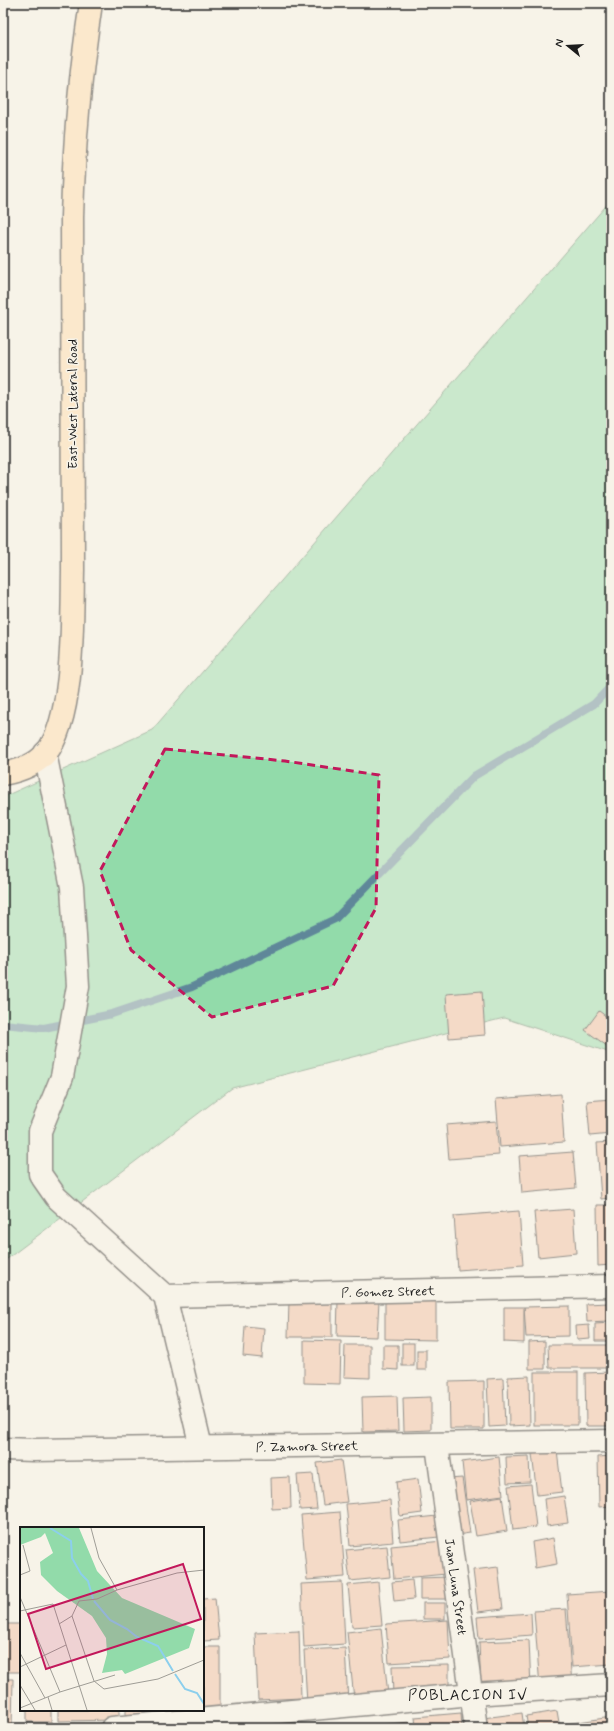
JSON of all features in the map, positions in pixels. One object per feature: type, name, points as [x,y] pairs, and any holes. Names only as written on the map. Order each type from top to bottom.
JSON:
[{"type":"main road","name":"East-West Lateral Road","points":[[3,774],[28,766],[45,754],[58,732],[65,706],[72,621],[72,202],[79,95],[91,3]]},
{"type":"street","points":[[45,754],[72,887],[78,986],[62,1077],[40,1131],[40,1174],[56,1197],[165,1296],[201,1447]]},
{"type":"street","name":"P. Gomez Street","points":[[165,1296],[611,1286]]},
{"type":"street","name":"P. Zamora Street","points":[[3,1449],[437,1445],[611,1441]]},
{"type":"street","name":"Juan Luna Street","points":[[437,1445],[476,1728]]},
{"type":"street","points":[[112,1728],[472,1694],[611,1685]]},
{"type":"highlighted area","points":[[165,749],[285,761],[379,775],[376,908],[333,986],[212,1017],[131,950],[100,871]]},
{"type":"green space","points":[[611,200],[611,1053],[504,1018],[232,1088],[3,1262],[3,797],[152,730]]},
{"type":"building","points":[[482,991],[485,1035],[449,1038],[446,994]]},
{"type":"building","points":[[599,1011],[611,1020],[611,1049],[585,1030]]},
{"type":"building","points":[[561,1094],[564,1142],[500,1147],[496,1099]]},
{"type":"building","points":[[611,1099],[611,1134],[590,1136],[587,1101]]},
{"type":"building","points":[[496,1121],[499,1155],[449,1159],[446,1125]]},
{"type":"building","points":[[611,1142],[611,1198],[601,1199],[597,1143]]},
{"type":"building","points":[[573,1152],[576,1188],[522,1193],[519,1156]]},
{"type":"building","points":[[597,1205],[611,1205],[611,1265],[598,1266]]},
{"type":"building","points":[[573,1209],[576,1253],[538,1257],[534,1212]]},
{"type":"building","points":[[519,1211],[523,1265],[458,1270],[454,1216]]},
{"type":"building","points":[[338,1300],[379,1301],[377,1337],[337,1336]]},
{"type":"building","points":[[385,1300],[436,1300],[436,1340],[385,1339]]},
{"type":"building","points":[[289,1301],[332,1302],[332,1337],[288,1337]]},
{"type":"building","points":[[608,1303],[608,1321],[587,1322],[586,1304]]},
{"type":"building","points":[[569,1306],[569,1336],[526,1337],[524,1307]]},
{"type":"building","points":[[504,1307],[524,1307],[524,1343],[504,1342]]},
{"type":"building","points":[[611,1323],[611,1341],[595,1341],[595,1324]]},
{"type":"building","points":[[589,1325],[590,1339],[577,1340],[576,1326]]},
{"type":"building","points":[[245,1326],[264,1328],[262,1358],[243,1356]]},
{"type":"building","points":[[304,1340],[341,1341],[340,1384],[304,1383]]},
{"type":"building","points":[[545,1341],[545,1369],[529,1369],[529,1342]]},
{"type":"building","points":[[402,1343],[414,1343],[414,1366],[402,1366]]},
{"type":"building","points":[[345,1345],[370,1345],[370,1378],[344,1377]]},
{"type":"building","points":[[383,1345],[398,1345],[398,1370],[383,1369]]},
{"type":"building","points":[[548,1345],[611,1345],[611,1368],[549,1368]]},
{"type":"building","points":[[417,1350],[426,1350],[426,1370],[417,1370]]},
{"type":"building","points":[[534,1372],[578,1372],[578,1425],[534,1425]]},
{"type":"building","points":[[611,1372],[611,1426],[586,1426],[585,1373]]},
{"type":"building","points":[[529,1376],[530,1425],[509,1426],[508,1377]]},
{"type":"building","points":[[503,1378],[505,1426],[489,1427],[487,1379]]},
{"type":"building","points":[[484,1381],[484,1429],[450,1429],[449,1382]]},
{"type":"building","points":[[397,1396],[398,1431],[363,1432],[362,1397]]},
{"type":"building","points":[[431,1397],[431,1430],[404,1431],[403,1398]]},
{"type":"building","points":[[557,1451],[562,1492],[537,1495],[532,1454]]},
{"type":"building","points":[[529,1456],[530,1482],[507,1483],[506,1457]]},
{"type":"building","points":[[611,1456],[611,1506],[599,1507],[598,1457]]},
{"type":"building","points":[[499,1457],[503,1495],[466,1500],[462,1462]]},
{"type":"building","points":[[341,1460],[347,1502],[323,1505],[317,1463]]},
{"type":"building","points":[[313,1474],[317,1509],[300,1510],[297,1475]]},
{"type":"building","points":[[290,1477],[291,1508],[272,1509],[271,1478]]},
{"type":"building","points":[[462,1478],[470,1533],[457,1535],[449,1479]]},
{"type":"building","points":[[418,1479],[422,1513],[400,1516],[396,1482]]},
{"type":"building","points":[[531,1484],[536,1527],[513,1530],[508,1486]]},
{"type":"building","points":[[502,1496],[507,1531],[476,1536],[470,1501]]},
{"type":"building","points":[[564,1496],[568,1523],[547,1526],[544,1499]]},
{"type":"building","points":[[390,1500],[393,1542],[350,1546],[346,1504]]},
{"type":"building","points":[[340,1512],[345,1577],[307,1580],[301,1515]]},
{"type":"building","points":[[437,1516],[439,1537],[400,1541],[398,1520]]},
{"type":"building","points":[[553,1538],[557,1564],[535,1568],[532,1542]]},
{"type":"building","points":[[443,1541],[446,1574],[394,1579],[391,1546]]},
{"type":"building","points":[[387,1546],[390,1577],[350,1581],[346,1550]]},
{"type":"building","points":[[498,1567],[503,1609],[478,1612],[473,1570]]},
{"type":"building","points":[[448,1577],[449,1599],[420,1599],[420,1578]]},
{"type":"building","points":[[412,1580],[414,1599],[394,1601],[392,1582]]},
{"type":"building","points":[[342,1582],[345,1644],[304,1647],[301,1584]]},
{"type":"building","points":[[378,1582],[382,1625],[352,1627],[348,1585]]},
{"type":"building","points":[[611,1591],[611,1664],[572,1667],[567,1594]]},
{"type":"building","points":[[215,1598],[219,1640],[204,1641],[204,1599]]},
{"type":"building","points":[[423,1603],[445,1603],[445,1619],[423,1619]]},
{"type":"building","points":[[566,1609],[572,1684],[540,1687],[534,1611]]},
{"type":"building","points":[[531,1613],[532,1635],[479,1639],[477,1617]]},
{"type":"building","points":[[448,1620],[450,1659],[389,1663],[386,1624]]},
{"type":"building","points":[[3,1624],[20,1624],[20,1672],[3,1672]]},
{"type":"building","points":[[381,1628],[388,1695],[354,1699],[347,1632]]},
{"type":"building","points":[[299,1631],[301,1698],[258,1700],[255,1633]]},
{"type":"building","points":[[529,1640],[531,1688],[481,1690],[479,1642]]},
{"type":"building","points":[[204,1647],[220,1647],[220,1713],[204,1710]]},
{"type":"building","points":[[345,1648],[348,1702],[307,1704],[304,1650]]},
{"type":"building","points":[[449,1665],[449,1695],[393,1696],[392,1666]]},
{"type":"building","points":[[3,1679],[13,1679],[12,1728],[3,1728]]},
{"type":"building","points":[[27,1711],[51,1711],[51,1722],[27,1722]]},
{"type":"building","points":[[58,1711],[119,1711],[119,1720],[58,1721]]},
{"type":"building","points":[[126,1711],[155,1711],[155,1718],[126,1718]]},
{"type":"building","points":[[557,1711],[560,1728],[528,1728],[526,1716]]},
{"type":"building","points":[[461,1713],[462,1728],[416,1728],[415,1717]]},
{"type":"building","points":[[522,1713],[524,1728],[484,1728],[483,1718]]},
{"type":"building","points":[[611,1717],[611,1728],[567,1728],[566,1724]]},
{"type":"building","points":[[410,1722],[411,1728],[357,1728],[357,1727]]},
{"type":"waterway","points":[[3,1024],[44,1028],[112,1014],[192,987],[335,919],[474,776],[594,704],[611,686]]},
{"type":"district","name":"POBLACION IV","points":[[468,1695]]}]
